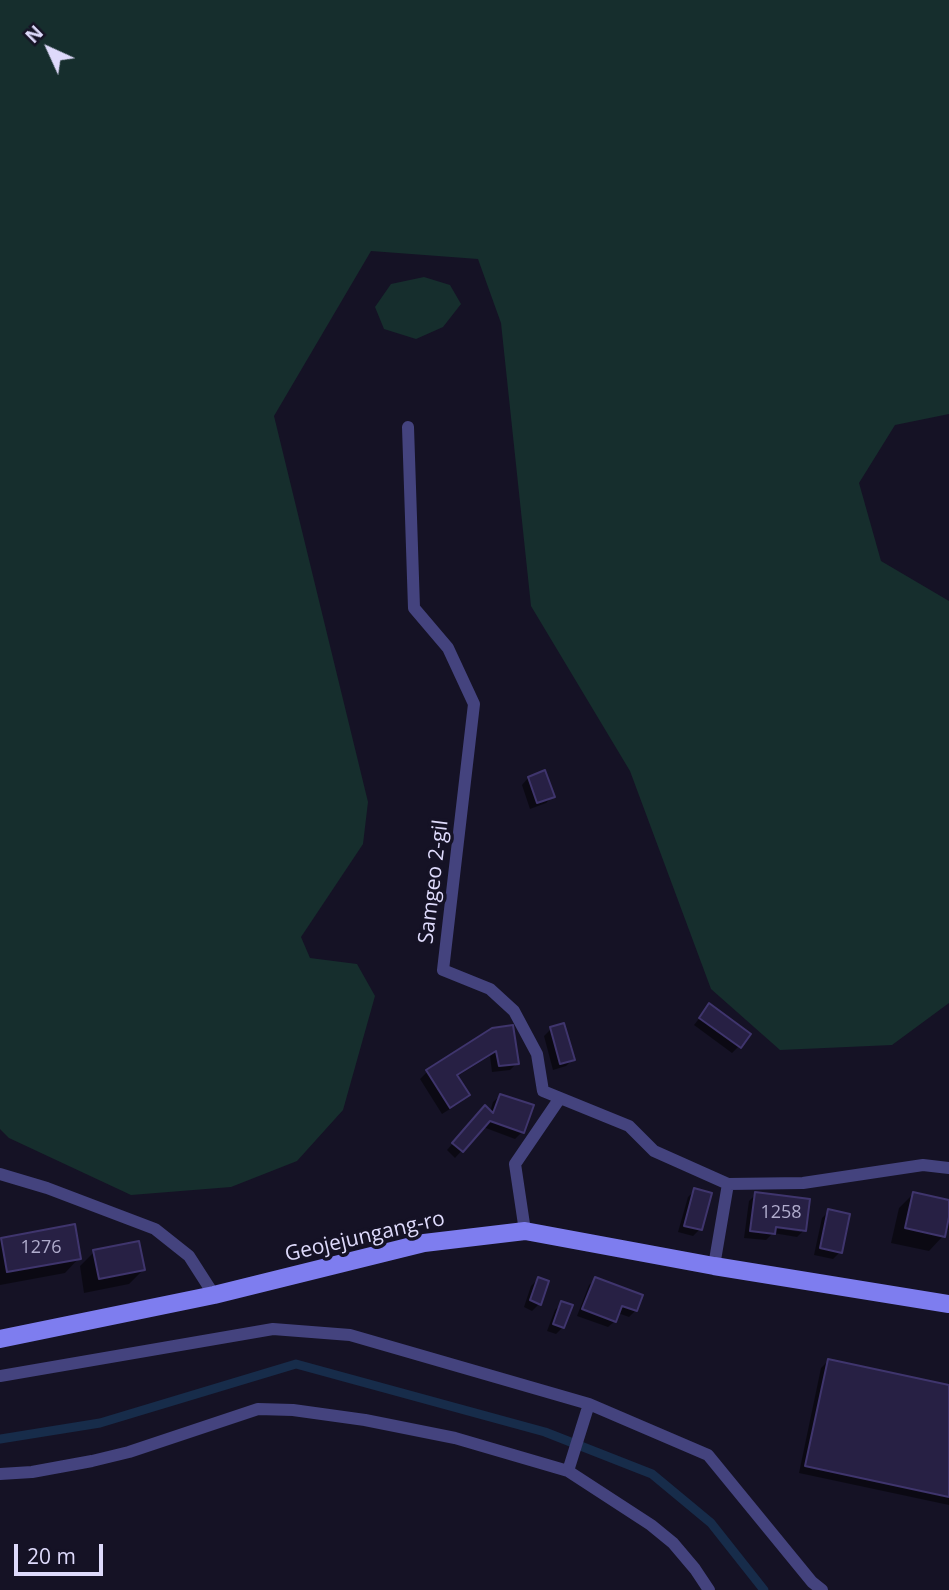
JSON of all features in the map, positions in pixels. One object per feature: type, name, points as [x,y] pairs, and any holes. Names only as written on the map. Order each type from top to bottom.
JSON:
[{"type":"main road","name":"Geojejungang-ro","points":[[0,1339],[214,1296],[424,1243],[525,1231],[714,1266],[949,1304]]},
{"type":"lane","name":"Samgeo 2-gil","points":[[408,427],[414,608],[449,648],[474,704],[443,970],[490,989],[514,1011],[537,1054],[543,1091],[629,1126],[654,1151],[728,1184],[803,1183],[923,1165],[949,1168]]},
{"type":"lane","points":[[525,1231],[515,1164],[560,1098]]},
{"type":"lane","points":[[0,1174],[47,1188],[155,1228],[189,1256],[214,1296]]},
{"type":"lane","points":[[714,1266],[728,1184]]},
{"type":"lane","points":[[0,1376],[273,1329],[350,1335],[589,1404],[708,1455],[812,1582],[822,1590]]},
{"type":"lane","points":[[568,1471],[589,1404]]},
{"type":"lane","points":[[0,1474],[32,1472],[129,1452],[258,1409],[293,1410],[365,1420],[455,1438],[568,1471],[651,1525],[673,1543],[709,1590]]},
{"type":"green space","points":[[0,0],[949,0],[949,414],[895,425],[859,483],[881,561],[949,601],[949,1003],[892,1045],[780,1050],[711,989],[630,771],[531,606],[501,323],[478,259],[371,251],[274,416],[368,802],[363,844],[301,937],[310,958],[357,964],[375,996],[343,1110],[297,1161],[231,1187],[131,1195],[9,1138],[0,1129]]},
{"type":"green space","points":[[424,277],[450,285],[461,304],[443,327],[416,339],[384,329],[375,307],[391,284]]},
{"type":"building","points":[[545,770],[555,797],[537,803],[528,777]]},
{"type":"building","points":[[709,1003],[751,1034],[741,1048],[699,1018]]},
{"type":"building","points":[[564,1023],[575,1060],[560,1064],[550,1027]]},
{"type":"building","points":[[513,1025],[519,1064],[499,1066],[496,1051],[457,1075],[470,1095],[450,1108],[426,1070],[492,1028]]},
{"type":"building","points":[[500,1094],[534,1105],[524,1133],[490,1121],[463,1152],[452,1143],[485,1105],[493,1113]]},
{"type":"building","points":[[694,1188],[712,1193],[702,1230],[684,1226]]},
{"type":"building","points":[[755,1192],[810,1199],[806,1231],[776,1227],[775,1234],[750,1231]]},
{"type":"building","points":[[913,1192],[949,1200],[945,1237],[905,1228]]},
{"type":"building","points":[[828,1209],[850,1214],[842,1253],[820,1248]]},
{"type":"building","points":[[75,1224],[81,1259],[7,1272],[1,1238]]},
{"type":"building","points":[[139,1241],[145,1270],[99,1279],[93,1250]]},
{"type":"building","points":[[538,1277],[549,1281],[541,1305],[530,1300]]},
{"type":"building","points":[[595,1277],[643,1295],[637,1311],[622,1306],[616,1322],[582,1309]]},
{"type":"building","points":[[561,1301],[573,1305],[564,1328],[553,1324]]},
{"type":"building","points":[[828,1359],[949,1385],[949,1497],[805,1466]]},
{"type":"waterway","points":[[0,1439],[100,1423],[296,1364],[545,1432],[652,1474],[711,1523],[764,1590]]}]
